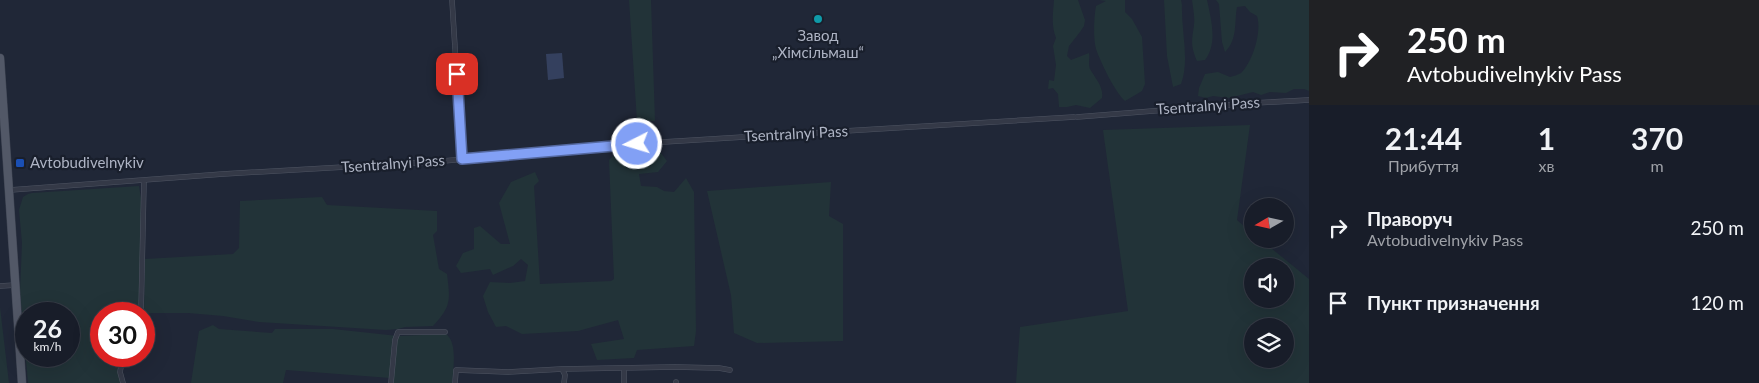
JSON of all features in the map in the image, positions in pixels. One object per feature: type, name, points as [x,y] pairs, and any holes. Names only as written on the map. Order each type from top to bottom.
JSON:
[{"type":"main road","points":[[0,58],[22,383]]},
{"type":"street","points":[[452,0],[462,159]]},
{"type":"street","name":"Tsentralnyi Pass","points":[[10,190],[462,159],[663,142],[1076,117],[1309,100]]},
{"type":"street","points":[[141,302],[144,180]]},
{"type":"street","points":[[0,286],[16,285]]},
{"type":"street","points":[[391,383],[395,340],[398,332],[445,332]]},
{"type":"street","points":[[121,367],[122,383]]},
{"type":"street","points":[[624,368],[624,383]]},
{"type":"street","points":[[455,383],[456,370],[508,372],[624,368],[730,370]]},
{"type":"street","points":[[562,369],[565,375],[564,383]]},
{"type":"shaded area","points":[[629,0],[651,0],[655,121],[637,121]]},
{"type":"shaded area","points":[[1054,0],[1078,0],[1085,20],[1084,26],[1069,46],[1067,56],[1071,60],[1089,53],[1090,69],[1100,86],[1102,94],[1102,98],[1090,108],[1076,105],[1059,107],[1058,94],[1053,88],[1048,89],[1049,80],[1054,81],[1056,65],[1053,46],[1056,38],[1053,24]]},
{"type":"shaded area","points":[[1099,0],[1125,0],[1125,12],[1132,19],[1142,37],[1145,84],[1142,91],[1125,101],[1113,84],[1096,49],[1094,28],[1096,6],[1106,1]]},
{"type":"shaded area","points":[[1164,0],[1181,0],[1182,5],[1185,55],[1184,75],[1181,84],[1173,87],[1167,56]]},
{"type":"shaded area","points":[[1192,0],[1207,0],[1209,7],[1212,39],[1209,53],[1205,60],[1197,61],[1192,47],[1194,19]]},
{"type":"shaded area","points":[[1216,0],[1309,0],[1309,91],[1294,89],[1286,93],[1270,92],[1261,95],[1253,92],[1229,98],[1198,96],[1205,74],[1218,72],[1230,77],[1241,73],[1253,54],[1257,37],[1257,16],[1245,6],[1237,7],[1234,36],[1225,52],[1222,42],[1219,4]]},
{"type":"shaded area","points":[[1250,125],[1237,220],[1244,226],[1244,248],[1271,248],[1283,258],[1244,258],[1244,308],[1294,308],[1294,267],[1309,279],[1309,383],[1016,383],[1020,327],[1128,311],[1103,130]]},
{"type":"shaded area","points":[[658,149],[667,161],[658,172],[639,174],[641,186],[657,187],[664,191],[674,192],[686,178],[694,192],[696,331],[694,346],[637,350],[634,358],[597,360],[591,344],[624,339],[618,320],[578,331],[522,334],[506,326],[496,327],[488,312],[483,296],[490,282],[510,283],[525,281],[528,265],[521,259],[513,266],[493,275],[490,269],[461,273],[456,266],[463,253],[474,249],[474,228],[480,226],[501,244],[510,244],[499,203],[511,182],[535,172],[539,181],[534,186],[540,284],[611,281],[614,279],[609,160],[616,153]]},
{"type":"shaded area","points":[[831,182],[829,216],[843,224],[843,341],[757,343],[734,333],[731,295],[707,191]]},
{"type":"shaded area","points":[[139,186],[142,205],[140,302],[90,302],[90,367],[122,367],[121,383],[28,383],[27,367],[80,367],[80,302],[21,302],[22,243],[19,210],[23,197],[28,194]]},
{"type":"shaded area","points":[[322,197],[327,205],[437,211],[437,231],[433,235],[439,269],[447,274],[449,290],[447,307],[444,313],[433,326],[386,330],[259,322],[188,313],[155,313],[155,302],[144,302],[145,259],[233,254],[239,248],[240,201]]},
{"type":"shaded area","points":[[0,307],[9,383],[0,383]]},
{"type":"shaded area","points":[[213,325],[219,329],[272,333],[275,329],[333,329],[398,336],[446,334],[450,338],[453,350],[452,383],[391,383],[390,378],[286,370],[283,383],[191,383],[199,331]]},
{"type":"water","points":[[562,53],[564,78],[548,80],[546,54]]},
{"type":"place","name":"Завод „Хімсільмаш“","points":[[818,19]]},
{"type":"place","name":"Avtobudivelnykiv","points":[[20,163]]},
{"type":"route","points":[[457,74],[462,159],[637,144]]}]
